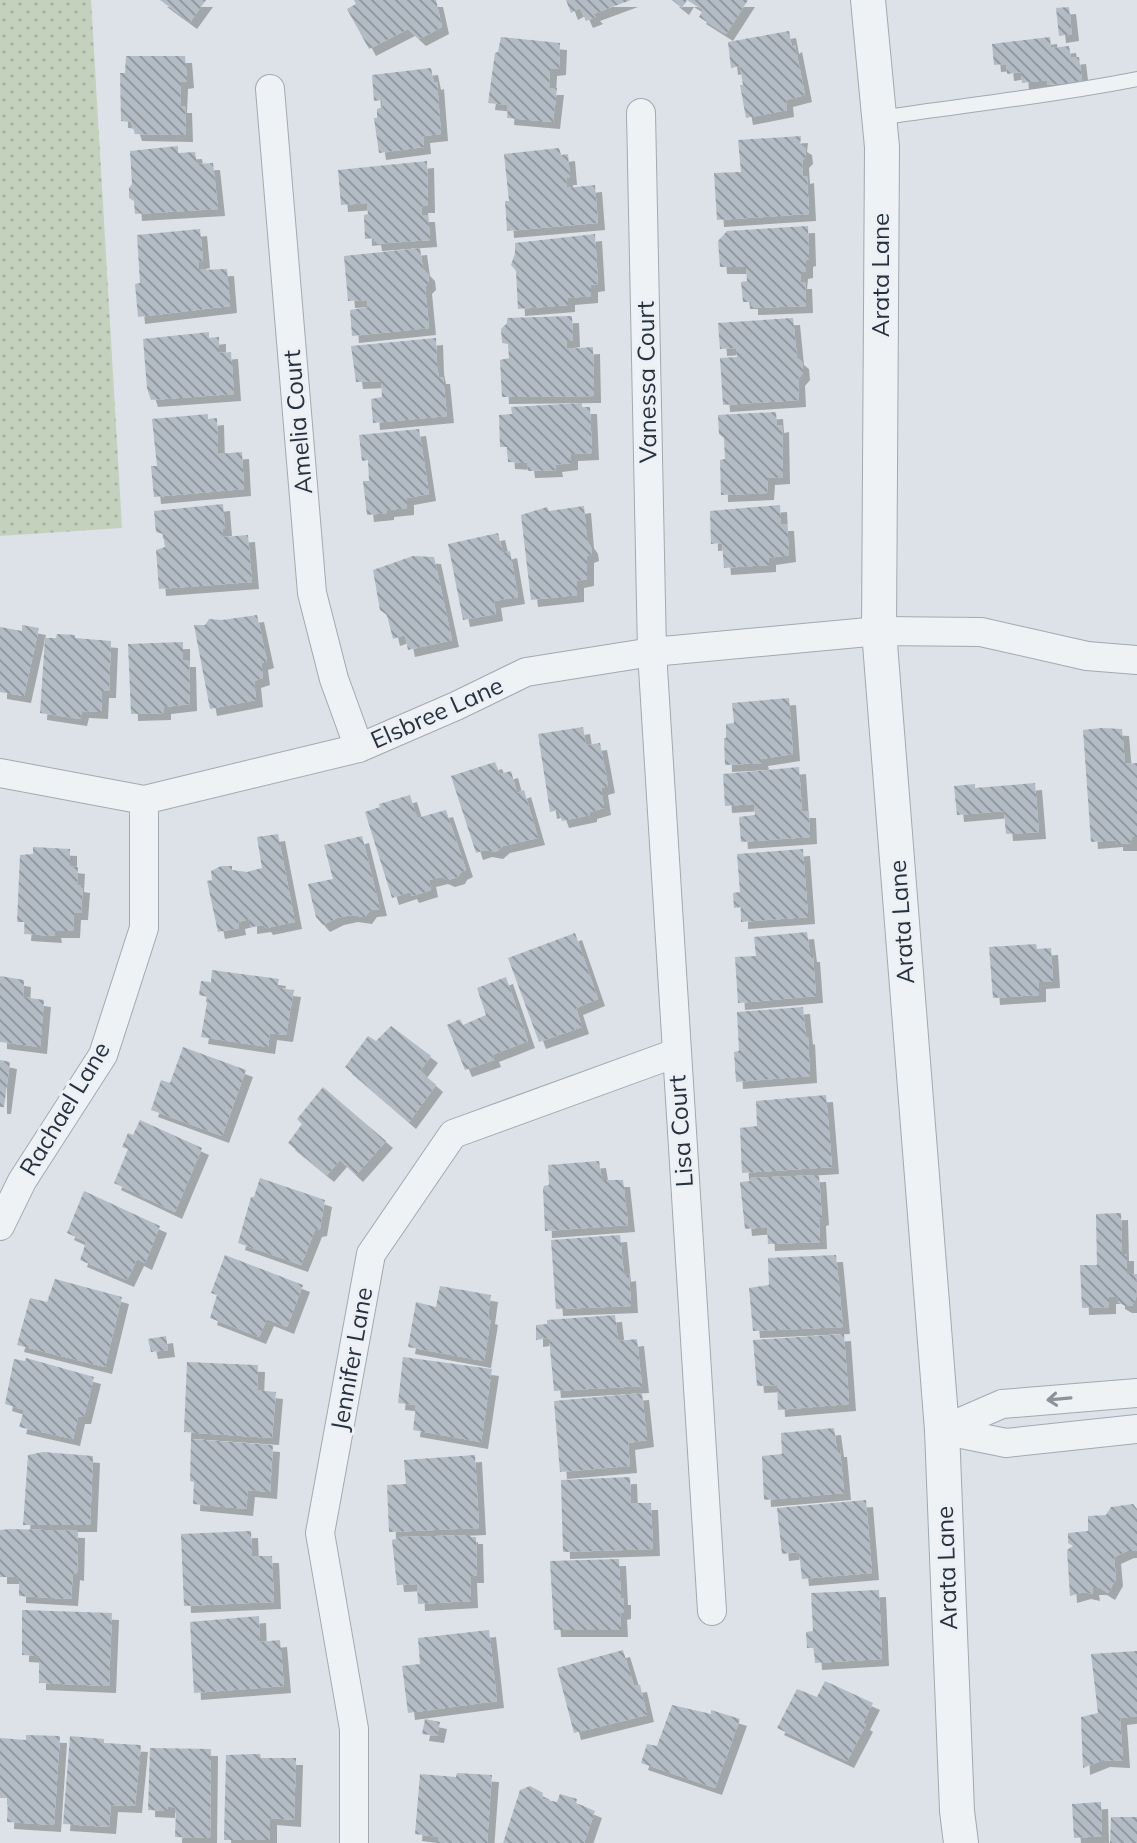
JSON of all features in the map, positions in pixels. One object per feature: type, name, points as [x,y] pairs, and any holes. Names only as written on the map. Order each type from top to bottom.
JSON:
[{"type":"street","name":"Arata Lane","points":[[868,0],[882,163],[879,631],[942,1430],[957,1811],[961,1843]]},
{"type":"street","name":"Amelia Court","points":[[270,89],[312,593],[334,679],[359,748]]},
{"type":"street","name":"Vanessa Court","points":[[641,113],[652,652]]},
{"type":"street","name":"Elsbree Lane","points":[[0,773],[144,800],[359,748],[526,672],[652,652],[879,631],[981,632],[1087,656],[1137,660]]},
{"type":"street","name":"Lisa Court","points":[[652,652],[712,1611]]},
{"type":"street","name":"Rachael Lane","points":[[0,1226],[22,1181],[103,1055],[144,928],[144,800]]},
{"type":"street","name":"Jennifer Lane","points":[[354,1843],[354,1729],[320,1533],[371,1254],[453,1134],[676,1053]]},
{"type":"street","points":[[942,1430],[1002,1404],[1137,1393]]},
{"type":"street","points":[[942,1430],[1006,1443],[1137,1429]]},
{"type":"lane","points":[[879,118],[999,99],[1086,90],[1137,79]]},
{"type":"green space","points":[[0,0],[91,0],[122,528],[0,536]]},
{"type":"building","points":[[160,0],[206,0],[190,22]]},
{"type":"building","points":[[354,0],[436,0],[442,27],[419,39],[408,29],[369,49],[347,9],[356,4]]},
{"type":"building","points":[[566,0],[631,0],[593,14],[596,17],[586,21],[580,8],[571,13]]},
{"type":"building","points":[[672,0],[687,0],[682,8]]},
{"type":"building","points":[[687,0],[748,0],[726,34],[699,17],[703,10]]},
{"type":"building","points":[[1069,7],[1072,34],[1059,36],[1056,8]]},
{"type":"building","points":[[789,31],[792,47],[795,45],[805,95],[786,100],[787,110],[746,118],[740,66],[731,68],[728,42]]},
{"type":"building","points":[[501,37],[560,43],[559,68],[550,69],[549,88],[557,88],[553,122],[507,118],[508,105],[488,103],[495,53],[498,52]]},
{"type":"building","points":[[1050,37],[1051,48],[1069,46],[1071,58],[1079,57],[1082,81],[1048,85],[1047,80],[1022,83],[1021,72],[1007,74],[1006,64],[994,65],[992,44]]},
{"type":"building","points":[[126,56],[185,56],[187,81],[181,82],[180,106],[185,106],[186,135],[135,134],[131,122],[121,121],[120,73],[125,73]]},
{"type":"building","points":[[431,68],[434,83],[437,82],[441,134],[423,136],[424,147],[379,153],[374,118],[377,118],[377,109],[383,107],[382,100],[374,101],[372,75]]},
{"type":"building","points":[[801,136],[800,145],[805,148],[806,157],[802,161],[803,177],[807,176],[809,214],[717,220],[714,173],[741,172],[738,140]]},
{"type":"building","points":[[178,146],[178,153],[195,152],[197,164],[213,163],[218,209],[135,214],[134,201],[129,198],[132,184],[130,151]]},
{"type":"building","points":[[559,148],[561,155],[568,154],[570,178],[566,178],[567,188],[595,185],[598,223],[507,231],[505,201],[509,201],[504,154]]},
{"type":"building","points":[[427,161],[428,206],[421,206],[422,215],[428,215],[430,240],[375,244],[374,238],[365,239],[367,203],[341,205],[338,170]]},
{"type":"building","points":[[808,226],[809,259],[806,260],[806,271],[801,272],[800,282],[805,282],[806,306],[751,308],[751,302],[743,302],[741,282],[747,281],[746,267],[720,267],[718,241],[727,231]]},
{"type":"building","points":[[200,229],[203,261],[199,262],[199,270],[227,269],[230,306],[138,317],[135,284],[140,283],[137,235]]},
{"type":"building","points":[[595,234],[598,284],[591,285],[591,296],[568,298],[568,305],[518,309],[516,271],[511,265],[515,243]]},
{"type":"building","points":[[420,248],[423,269],[428,274],[429,283],[425,287],[429,328],[352,336],[350,310],[368,307],[367,300],[348,301],[344,256]]},
{"type":"building","points":[[572,316],[573,340],[567,341],[566,349],[593,347],[594,396],[502,397],[500,360],[509,358],[508,344],[502,343],[501,329],[507,318]]},
{"type":"building","points":[[793,318],[797,358],[802,362],[803,373],[798,379],[799,400],[723,405],[720,358],[737,357],[736,348],[720,349],[718,323]]},
{"type":"building","points":[[209,332],[209,338],[219,337],[219,353],[231,352],[234,394],[151,400],[147,388],[143,339]]},
{"type":"building","points":[[436,338],[437,367],[439,377],[443,377],[447,416],[373,423],[371,399],[382,397],[381,381],[356,382],[351,346]]},
{"type":"building","points":[[582,403],[582,407],[590,407],[592,453],[571,454],[571,463],[555,465],[556,470],[528,471],[527,463],[508,462],[507,447],[500,447],[499,415],[512,414],[511,407]]},
{"type":"building","points":[[776,412],[777,426],[782,425],[783,477],[768,478],[767,493],[721,495],[720,460],[725,459],[718,415]]},
{"type":"building","points":[[208,414],[208,419],[217,418],[218,454],[242,452],[244,489],[154,497],[151,466],[157,466],[152,419]]},
{"type":"building","points":[[419,429],[429,494],[407,498],[407,508],[367,515],[363,481],[369,481],[368,460],[362,461],[359,435]]},
{"type":"building","points":[[223,504],[223,537],[248,535],[252,582],[159,589],[156,550],[165,547],[163,534],[156,532],[154,511]]},
{"type":"building","points":[[780,505],[781,524],[787,524],[789,555],[769,558],[769,565],[724,568],[722,543],[711,544],[710,511]]},
{"type":"building","points":[[584,506],[587,541],[592,554],[587,556],[587,579],[577,581],[577,595],[531,600],[521,515],[547,507],[549,511]]},
{"type":"building","points":[[498,533],[503,553],[510,551],[518,597],[494,601],[496,614],[463,620],[448,544]]},
{"type":"building","points":[[413,556],[434,557],[452,640],[408,650],[405,635],[393,639],[387,615],[380,610],[373,570]]},
{"type":"building","points":[[257,615],[267,661],[261,663],[263,678],[254,681],[256,700],[210,709],[194,625],[205,625],[209,619]]},
{"type":"building","points":[[22,625],[39,628],[24,696],[0,692],[0,627],[22,631]]},
{"type":"building","points":[[57,634],[111,641],[109,691],[102,691],[101,712],[82,711],[80,719],[40,713],[45,638],[56,638]]},
{"type":"building","points":[[183,642],[183,660],[189,660],[190,704],[164,707],[164,713],[131,714],[128,644]]},
{"type":"building","points":[[789,698],[793,754],[761,759],[762,763],[725,765],[726,724],[734,723],[732,703]]},
{"type":"building","points":[[583,727],[586,745],[600,743],[608,786],[601,788],[604,808],[590,812],[590,815],[562,821],[558,810],[550,812],[538,734]]},
{"type":"building","points":[[1122,729],[1125,764],[1137,763],[1137,837],[1132,837],[1130,844],[1116,844],[1116,840],[1091,842],[1083,730]]},
{"type":"building","points":[[495,762],[500,774],[511,771],[517,793],[524,790],[538,838],[503,846],[496,852],[485,850],[476,853],[451,776]]},
{"type":"building","points":[[799,767],[802,811],[809,811],[810,837],[741,842],[739,817],[755,815],[754,804],[725,806],[723,774]]},
{"type":"building","points":[[1035,783],[1039,832],[1006,834],[1004,811],[957,815],[954,786],[975,784],[975,788]]},
{"type":"building","points":[[410,795],[417,818],[446,810],[466,870],[448,880],[441,877],[429,880],[431,890],[392,898],[365,812],[380,807],[379,804]]},
{"type":"building","points":[[278,834],[295,922],[266,928],[264,925],[250,927],[250,919],[238,922],[239,928],[218,932],[207,881],[212,880],[211,871],[221,866],[232,866],[232,870],[247,872],[262,868],[257,837]]},
{"type":"building","points":[[362,836],[380,909],[370,910],[365,917],[351,915],[323,925],[316,917],[308,884],[333,879],[324,845]]},
{"type":"building","points":[[33,847],[70,849],[70,866],[78,867],[77,885],[83,886],[81,913],[74,913],[73,931],[54,931],[55,936],[24,934],[25,922],[17,922],[20,855],[33,854]]},
{"type":"building","points":[[803,849],[808,917],[741,922],[741,907],[734,908],[733,893],[740,892],[737,854]]},
{"type":"building","points":[[807,932],[810,955],[813,955],[816,996],[738,1003],[735,957],[756,956],[754,937]]},
{"type":"building","points":[[575,933],[598,999],[576,1008],[582,1027],[539,1042],[508,958]]},
{"type":"building","points":[[1036,944],[1037,949],[1051,948],[1053,981],[1039,982],[1039,995],[993,998],[989,947]]},
{"type":"building","points":[[212,970],[279,979],[277,988],[294,990],[286,1035],[270,1033],[268,1047],[201,1037],[208,997],[199,995],[201,981],[211,982]]},
{"type":"building","points":[[0,976],[24,980],[23,997],[44,1000],[40,1047],[0,1042]]},
{"type":"building","points":[[506,977],[528,1041],[492,1055],[494,1060],[465,1070],[447,1025],[460,1019],[463,1025],[486,1015],[477,988]]},
{"type":"building","points":[[803,1007],[810,1076],[736,1082],[734,1052],[739,1051],[737,1012]]},
{"type":"building","points":[[391,1026],[431,1056],[420,1071],[436,1085],[409,1122],[345,1067],[368,1036],[376,1041]]},
{"type":"building","points":[[183,1047],[246,1070],[222,1136],[151,1110],[161,1080],[170,1083]]},
{"type":"building","points":[[0,1060],[10,1062],[4,1107],[0,1107]]},
{"type":"building","points":[[323,1087],[386,1141],[356,1175],[340,1160],[327,1175],[288,1143],[302,1124],[297,1119]]},
{"type":"building","points":[[826,1095],[832,1167],[742,1173],[740,1128],[757,1126],[756,1101]]},
{"type":"building","points":[[140,1120],[202,1148],[175,1212],[114,1183],[128,1149],[122,1147],[128,1133],[133,1135]]},
{"type":"building","points":[[599,1161],[602,1180],[623,1180],[628,1225],[545,1231],[543,1189],[549,1185],[548,1165]]},
{"type":"building","points":[[819,1175],[820,1242],[768,1244],[767,1227],[745,1229],[740,1182],[750,1181],[750,1178]]},
{"type":"building","points":[[260,1178],[325,1200],[320,1229],[315,1230],[301,1265],[238,1243],[251,1197],[254,1197]]},
{"type":"building","points":[[84,1191],[160,1226],[145,1263],[137,1259],[127,1280],[80,1260],[86,1242],[67,1233]]},
{"type":"building","points":[[1121,1213],[1122,1254],[1127,1254],[1127,1274],[1137,1274],[1136,1298],[1132,1306],[1118,1302],[1118,1297],[1109,1297],[1109,1307],[1082,1308],[1080,1265],[1097,1265],[1096,1214]]},
{"type":"building","points":[[620,1235],[624,1275],[629,1274],[631,1306],[556,1309],[551,1240]]},
{"type":"building","points":[[225,1255],[303,1285],[287,1327],[267,1319],[259,1337],[210,1318],[217,1295],[211,1293]]},
{"type":"building","points":[[836,1255],[843,1327],[753,1331],[749,1288],[769,1285],[768,1258]]},
{"type":"building","points":[[55,1279],[122,1297],[105,1367],[17,1345],[30,1298],[47,1302]]},
{"type":"building","points":[[440,1286],[491,1295],[488,1317],[491,1318],[484,1361],[408,1347],[416,1302],[436,1307]]},
{"type":"building","points":[[615,1315],[618,1341],[637,1339],[642,1386],[554,1391],[549,1338],[536,1340],[536,1325],[547,1324],[547,1320]]},
{"type":"building","points":[[844,1334],[849,1404],[778,1410],[777,1385],[757,1386],[753,1340]]},
{"type":"building","points":[[166,1336],[168,1350],[151,1352],[148,1339]]},
{"type":"building","points":[[403,1357],[492,1369],[481,1442],[413,1430],[416,1405],[398,1403]]},
{"type":"building","points":[[26,1358],[94,1377],[84,1417],[78,1417],[73,1439],[19,1427],[24,1410],[5,1404],[14,1359],[25,1361]]},
{"type":"building","points":[[187,1362],[258,1365],[257,1390],[276,1392],[272,1438],[184,1432]]},
{"type":"building","points":[[642,1393],[647,1440],[628,1443],[630,1466],[560,1472],[554,1401]]},
{"type":"building","points":[[834,1428],[837,1450],[840,1450],[844,1493],[764,1500],[762,1456],[782,1454],[781,1433]]},
{"type":"building","points":[[191,1439],[273,1445],[270,1492],[248,1490],[246,1509],[193,1504]]},
{"type":"building","points":[[43,1452],[93,1456],[90,1525],[23,1525],[28,1455]]},
{"type":"building","points":[[475,1455],[479,1528],[389,1532],[387,1485],[406,1484],[404,1460]]},
{"type":"building","points":[[630,1477],[631,1503],[651,1503],[653,1549],[563,1552],[561,1480]]},
{"type":"building","points":[[866,1500],[872,1573],[802,1579],[799,1552],[782,1554],[777,1508]]},
{"type":"building","points":[[1133,1504],[1137,1509],[1137,1551],[1127,1551],[1114,1557],[1116,1579],[1108,1593],[1092,1588],[1093,1594],[1084,1592],[1070,1596],[1067,1550],[1073,1546],[1068,1543],[1068,1533],[1088,1531],[1088,1516],[1106,1515],[1111,1507]]},
{"type":"building","points":[[0,1530],[78,1531],[77,1574],[73,1573],[71,1599],[19,1596],[19,1577],[0,1577]]},
{"type":"building","points":[[251,1531],[252,1556],[272,1556],[274,1602],[184,1606],[181,1534]]},
{"type":"building","points":[[401,1537],[476,1537],[477,1576],[470,1576],[471,1601],[418,1604],[417,1584],[397,1585],[392,1540]]},
{"type":"building","points":[[619,1559],[621,1598],[624,1598],[624,1612],[620,1613],[621,1630],[554,1630],[550,1561]]},
{"type":"building","points":[[879,1590],[882,1659],[815,1663],[814,1648],[807,1648],[806,1632],[813,1631],[811,1593]]},
{"type":"building","points":[[22,1610],[112,1613],[109,1686],[39,1683],[39,1656],[22,1655]]},
{"type":"building","points":[[259,1616],[260,1642],[280,1640],[284,1686],[194,1693],[190,1622]]},
{"type":"building","points":[[489,1630],[497,1701],[408,1713],[402,1666],[420,1664],[418,1638]]},
{"type":"building","points":[[623,1650],[634,1686],[640,1685],[647,1715],[574,1733],[557,1668]]},
{"type":"building","points":[[1137,1651],[1137,1716],[1120,1718],[1123,1761],[1103,1760],[1083,1768],[1081,1717],[1098,1713],[1091,1654]]},
{"type":"building","points":[[825,1681],[873,1703],[863,1723],[866,1725],[847,1761],[777,1728],[797,1689],[817,1697]]},
{"type":"building","points":[[672,1705],[711,1714],[711,1710],[740,1719],[715,1788],[641,1763],[647,1744],[657,1746]]},
{"type":"building","points":[[425,1719],[440,1722],[437,1736],[422,1734]]},
{"type":"building","points":[[26,1735],[60,1736],[54,1825],[7,1822],[8,1798],[0,1798],[0,1738],[26,1740]]},
{"type":"building","points":[[70,1736],[104,1739],[104,1743],[141,1745],[135,1806],[111,1805],[109,1827],[63,1824]]},
{"type":"building","points":[[150,1748],[211,1749],[210,1838],[175,1837],[176,1808],[168,1806],[168,1811],[148,1810]]},
{"type":"building","points":[[260,1754],[261,1758],[296,1758],[294,1820],[270,1818],[270,1840],[224,1840],[226,1755]]},
{"type":"building","points":[[457,1773],[492,1775],[487,1843],[438,1843],[439,1837],[415,1834],[420,1774],[456,1777]]},
{"type":"building","points":[[530,1786],[543,1793],[542,1799],[557,1802],[560,1794],[577,1799],[576,1803],[595,1811],[584,1843],[503,1843],[520,1790]]},
{"type":"building","points":[[1101,1802],[1102,1836],[1074,1838],[1072,1804]]},
{"type":"building","points":[[1111,1817],[1137,1817],[1137,1843],[1110,1843]]}]
